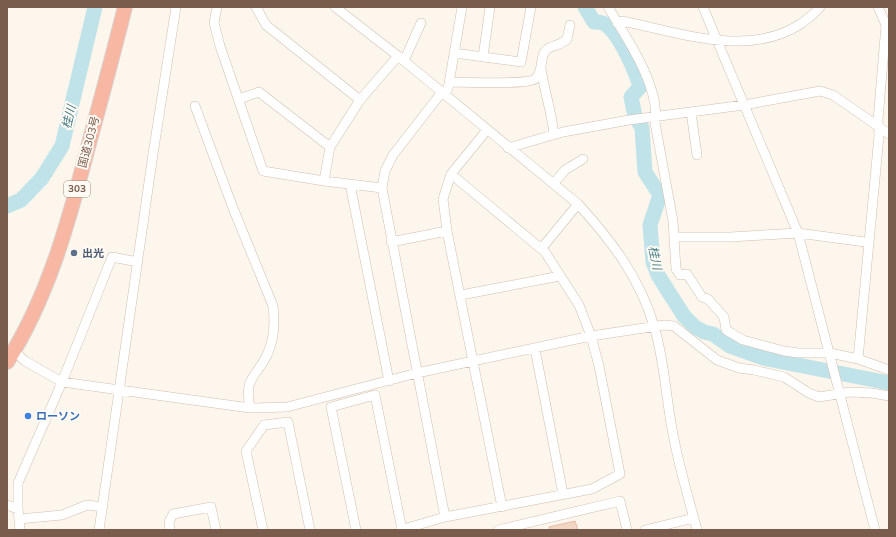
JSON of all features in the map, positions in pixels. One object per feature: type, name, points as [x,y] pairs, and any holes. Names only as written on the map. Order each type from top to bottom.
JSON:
[{"type":"highway","name":"国道303号","points":[[9,358],[32,320],[53,267],[71,213],[125,7]]},
{"type":"street","points":[[100,530],[176,7]]},
{"type":"street","points":[[217,7],[214,23],[216,31],[263,171],[324,182],[382,188]]},
{"type":"street","points":[[256,7],[266,25],[360,100]]},
{"type":"street","points":[[336,7],[401,58],[508,148],[554,183],[578,204],[602,230],[624,260],[639,289],[654,325],[662,360],[674,439],[697,530]]},
{"type":"street","points":[[445,517],[382,188],[385,170],[393,155],[442,92],[448,89],[462,7]]},
{"type":"street","points":[[482,57],[490,7]]},
{"type":"street","points":[[454,53],[521,62],[531,7]]},
{"type":"street","points":[[608,7],[632,46],[648,81],[673,221],[676,269],[680,275],[687,274],[702,297],[708,299],[724,317],[726,330],[743,340],[784,351],[858,359],[889,370]]},
{"type":"street","points":[[703,7],[798,233],[831,355],[875,530]]},
{"type":"street","points":[[617,23],[622,21],[716,40],[742,42],[763,39],[797,26],[820,7]]},
{"type":"street","points":[[858,359],[879,128],[886,25],[878,7]]},
{"type":"street","points":[[324,182],[330,147],[360,100],[401,58],[421,23]]},
{"type":"street","points":[[449,82],[530,81],[535,79],[541,68],[546,51],[568,39],[570,25]]},
{"type":"street","points":[[541,68],[543,88],[549,101],[554,135]]},
{"type":"street","points":[[508,148],[554,135],[629,120],[744,105],[820,91],[827,92],[889,134]]},
{"type":"street","points":[[239,99],[259,92],[330,147]]},
{"type":"street","points":[[195,106],[233,208],[273,306],[275,323],[271,344],[267,355],[253,376],[247,391],[250,408]]},
{"type":"street","points":[[691,112],[697,155]]},
{"type":"street","points":[[487,130],[451,174],[443,199],[447,231],[461,295],[502,507]]},
{"type":"street","points":[[554,183],[564,170],[583,159]]},
{"type":"street","points":[[356,530],[331,407],[374,395],[401,530],[445,517],[592,489],[620,474],[599,366],[591,336],[578,305],[545,252],[451,174]]},
{"type":"street","points":[[350,184],[389,381]]},
{"type":"street","points":[[541,249],[578,204]]},
{"type":"street","points":[[392,242],[447,231]]},
{"type":"street","points":[[674,237],[730,237],[798,233],[865,242]]},
{"type":"street","points":[[20,530],[18,514],[18,483],[62,382],[112,257],[138,262]]},
{"type":"street","points":[[461,295],[560,276]]},
{"type":"street","points":[[9,358],[31,364],[62,382],[250,408],[287,407],[417,373],[591,336],[664,324],[674,326],[717,360],[739,368],[784,377],[809,393],[819,397],[866,392],[889,396]]},
{"type":"street","points":[[535,348],[563,494]]},
{"type":"street","points":[[263,530],[246,451],[264,425],[288,422],[310,530]]},
{"type":"street","points":[[498,530],[620,501],[627,530]]},
{"type":"street","points":[[7,505],[18,514],[62,515],[87,505],[103,507]]},
{"type":"street","points":[[170,530],[169,522],[173,514],[211,507],[216,530]]},
{"type":"street","points":[[645,530],[694,518]]},
{"type":"building","points":[[575,521],[578,530],[550,530],[549,527]]},
{"type":"waterway","name":"桂川","points":[[7,206],[21,200],[42,178],[62,146],[95,7]]},
{"type":"waterway","name":"桂川","points":[[585,7],[594,22],[603,23],[615,34],[626,52],[638,80],[640,87],[631,97],[635,116],[642,128],[645,172],[660,195],[650,225],[653,262],[658,275],[684,316],[695,327],[704,332],[713,334],[730,346],[763,358],[889,383]]},
{"type":"waterway","name":"桂川","points":[[612,32],[619,29]]},
{"type":"place","name":"出光","points":[[74,253]]},
{"type":"place","name":"ローソン","points":[[28,416]]}]
